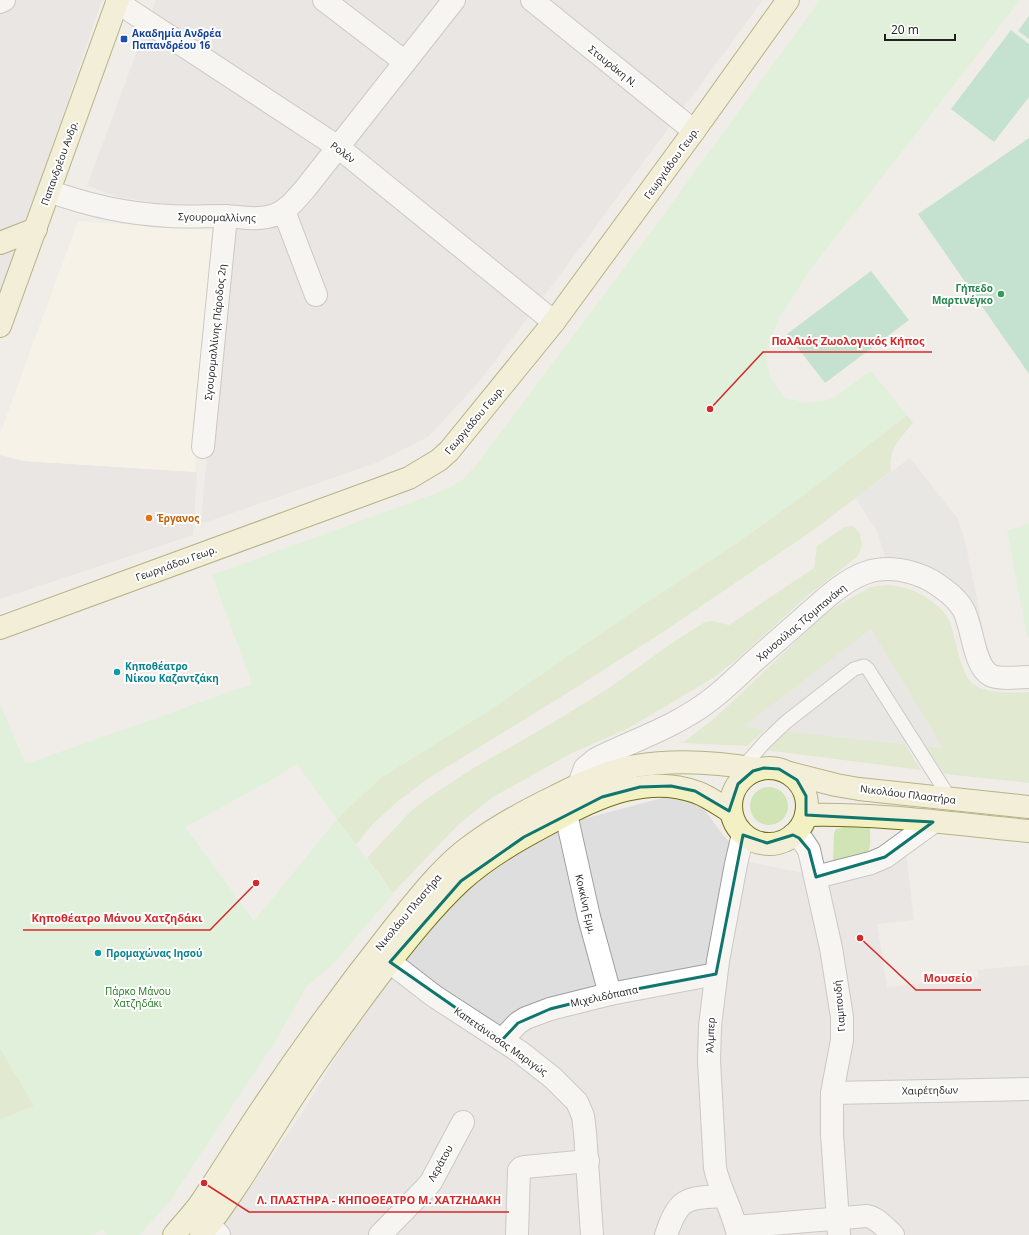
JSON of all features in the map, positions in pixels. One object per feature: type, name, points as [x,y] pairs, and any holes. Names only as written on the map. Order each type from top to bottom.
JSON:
[{"type":"main road","name":"Γεωργιάδου Γεωρ.","points":[[0,628],[409,478],[439,460],[449,451],[554,322],[694,132],[787,0]]},
{"type":"main road","name":"Παπανδρέου Ανδρ.","points":[[0,326],[118,1]]},
{"type":"main road","points":[[0,243],[36,229]]},
{"type":"main road","name":"Νικολάου Πλαστήρα","points":[[174,1235],[201,1202],[264,1106],[340,997],[377,948],[428,887],[472,844],[515,817],[579,784],[616,770],[656,763],[689,761],[751,768]]},
{"type":"main road","points":[[751,768],[774,768],[789,773],[800,784],[804,792],[807,805],[806,815],[800,827],[793,835],[783,841],[767,843],[756,841],[743,834],[731,812],[732,797],[738,784],[751,768]]},
{"type":"main road","name":"Νικολάου Πλαστήρα","points":[[789,773],[836,785],[951,800],[1029,808]]},
{"type":"main road","name":"Νικολάου Πλαστήρα","points":[[210,1232],[312,1067],[390,962],[433,909],[461,881],[497,853],[524,836],[602,797],[626,789],[651,785],[671,786],[696,792],[731,812]]},
{"type":"main road","points":[[806,815],[846,814],[1029,831]]},
{"type":"street","points":[[0,2],[4,0]]},
{"type":"street","points":[[324,0],[405,62]]},
{"type":"street","name":"Σγουρομαλλίνης","points":[[49,191],[69,199],[124,211],[168,216],[226,216],[254,219],[270,216],[284,211],[305,189],[454,0]]},
{"type":"street","name":"Σταυράκη Ν.","points":[[532,0],[694,132]]},
{"type":"street","name":"Ρολέν","points":[[118,1],[338,148],[554,322]]},
{"type":"street","points":[[284,211],[316,295]]},
{"type":"street","name":"Σγουρομαλλίνης Πάροδος 2η","points":[[204,447],[226,216]]},
{"type":"street","name":"Χρυσούλας Τζομπανάκη","points":[[579,784],[586,768],[596,759],[669,726],[709,702],[823,601],[852,580],[872,571],[890,569],[903,570],[927,578],[944,589],[958,602],[964,611],[970,626],[978,659],[989,675],[997,677],[1029,677]]},
{"type":"street","name":"Κοκκίνη Εμμ.","points":[[566,814],[589,917],[610,994]]},
{"type":"street","points":[[816,877],[872,863],[885,857],[933,822]]},
{"type":"street","name":"Άλμπερ","points":[[737,1231],[723,1196],[715,1168],[709,1061],[710,1026],[716,974],[743,834]]},
{"type":"street","name":"Γιαμπουδή","points":[[793,835],[803,841],[809,850],[831,948],[842,1017],[842,1040],[832,1093],[832,1134],[838,1226]]},
{"type":"street","name":"Καπετάνισσας Μαριγώς","points":[[390,962],[434,996],[502,1040],[544,1071],[565,1088],[577,1102],[583,1116],[588,1161],[592,1235]]},
{"type":"street","name":"Μιχελιδόπαπα","points":[[502,1040],[518,1023],[526,1018],[568,1004],[610,994],[716,974]]},
{"type":"street","name":"Χαιρέτηδων","points":[[832,1093],[1029,1089]]},
{"type":"street","name":"Λεράτου","points":[[380,1235],[426,1189],[463,1122]]},
{"type":"street","points":[[517,1235],[519,1170],[525,1167],[588,1161]]},
{"type":"street","points":[[666,1235],[676,1212],[684,1202],[695,1197],[723,1196]]},
{"type":"street","points":[[737,1231],[838,1226],[871,1217],[878,1221],[893,1235]]},
{"type":"lane","points":[[751,768],[765,742],[786,722],[854,669],[864,666],[868,669],[951,800]]},
{"type":"highlighted area","points":[[764,768],[779,769],[797,780],[806,796],[806,815],[933,822],[885,857],[816,877],[809,850],[799,838],[793,835],[767,843],[743,835],[716,974],[610,994],[550,1009],[518,1023],[502,1040],[390,962],[461,881],[524,837],[602,797],[640,787],[671,786],[695,791],[729,811],[738,784],[753,771]]},
{"type":"shaded area","points":[[0,0],[102,0],[0,295]]},
{"type":"shaded area","points":[[156,0],[763,0],[479,382],[428,437],[378,462],[201,524],[228,209],[164,204],[119,197],[87,186]]},
{"type":"shaded area","points":[[78,221],[212,230],[195,472],[25,461],[0,455],[0,434]]},
{"type":"shaded area","points":[[0,455],[25,461],[197,472],[193,535],[0,599]]},
{"type":"shaded area","points":[[910,458],[958,519],[964,537],[983,630],[975,632],[971,614],[895,559],[885,557],[877,531],[855,498]]},
{"type":"shaded area","points":[[871,629],[943,748],[743,727]]},
{"type":"shaded area","points":[[677,794],[701,805],[723,835],[749,862],[803,873],[823,880],[906,854],[914,920],[877,924],[887,987],[978,977],[978,970],[1029,965],[1029,1235],[216,1235],[302,1113],[374,996],[444,911],[498,864],[538,839],[583,819]]},
{"type":"green space","name":"Πάρκο Μάνου Χατζηδάκι","points":[[820,0],[1020,0],[810,270],[779,318],[766,353],[769,375],[784,397],[806,403],[831,399],[871,371],[907,415],[809,491],[738,542],[638,608],[488,711],[382,777],[337,819],[393,894],[332,965],[306,987],[278,1037],[169,1202],[140,1235],[107,1235],[103,1229],[92,1235],[0,1235],[0,1120],[34,1106],[0,1048],[0,704],[26,764],[252,684],[212,575],[434,494],[462,480],[478,463],[659,221]],"holes":[[[297,764],[337,819],[254,921],[185,827],[266,783]]]},
{"type":"green space","points":[[1029,16],[1029,39],[1018,31]]},
{"type":"green space","points":[[1011,30],[1029,44],[1029,97],[994,142],[951,109]]},
{"type":"green space","name":"Γήπεδο Μαρτινέγκο","points":[[1029,138],[1029,374],[918,214]]},
{"type":"green space","points":[[871,271],[909,320],[825,383],[787,334]]},
{"type":"green space","points":[[907,415],[913,423],[893,450],[891,456],[891,471],[815,529],[663,632],[429,778],[397,802],[373,824],[345,858],[337,819],[382,777],[488,711],[638,608],[738,542],[809,491]]},
{"type":"green space","points":[[1029,523],[1029,637],[1027,637],[1007,531]]},
{"type":"green space","points":[[853,526],[860,534],[862,545],[858,556],[806,597],[741,656],[713,678],[629,728],[572,753],[493,797],[459,824],[393,893],[367,858],[411,811],[432,795],[472,769],[549,725],[609,688],[672,643],[705,622],[712,621],[729,625],[814,568],[817,546],[844,527]]},
{"type":"green space","points":[[887,585],[903,587],[925,597],[946,615],[951,625],[963,668],[970,681],[982,688],[998,692],[1029,692],[1029,783],[944,774],[925,746],[943,747],[766,729],[747,746],[682,743],[711,721],[828,611],[870,587]]},
{"type":"green space","points":[[787,731],[905,744],[921,770],[765,750]]},
{"type":"green space","points":[[765,787],[773,787],[780,790],[785,795],[788,806],[785,817],[780,822],[773,825],[765,825],[758,822],[753,817],[750,810],[750,802],[753,795],[758,790]]},
{"type":"green space","points":[[844,827],[870,828],[869,850],[863,857],[833,861],[834,833],[836,829]]},
{"type":"green space","points":[[0,1048],[34,1106],[0,1120]]},
{"type":"place","name":"Ακαδημία Ανδρέα Παπανδρέου 16","points":[[124,39]]},
{"type":"place","name":"Γήπεδο Μαρτινέγκο","points":[[1001,294]]},
{"type":"place","name":"ΠαλΑιός Ζωολογικός Κήπος","points":[[710,409]]},
{"type":"place","name":"Έργανος","points":[[149,518]]},
{"type":"place","name":"Κηποθέατρο Νίκου Καζαντζάκη","points":[[117,672]]},
{"type":"place","name":"Κηποθέατρο Μάνου Χατζηδάκι","points":[[256,883]]},
{"type":"place","name":"Μουσείο","points":[[860,938]]},
{"type":"place","name":"Προμαχώνας Ιησού","points":[[98,953]]},
{"type":"place","name":"Λ. ΠΛΑΣΤΗΡΑ - ΚΗΠΟΘΕΑΤΡΟ Μ. ΧΑΤΖΗΔΑΚΗ","points":[[204,1183]]}]
